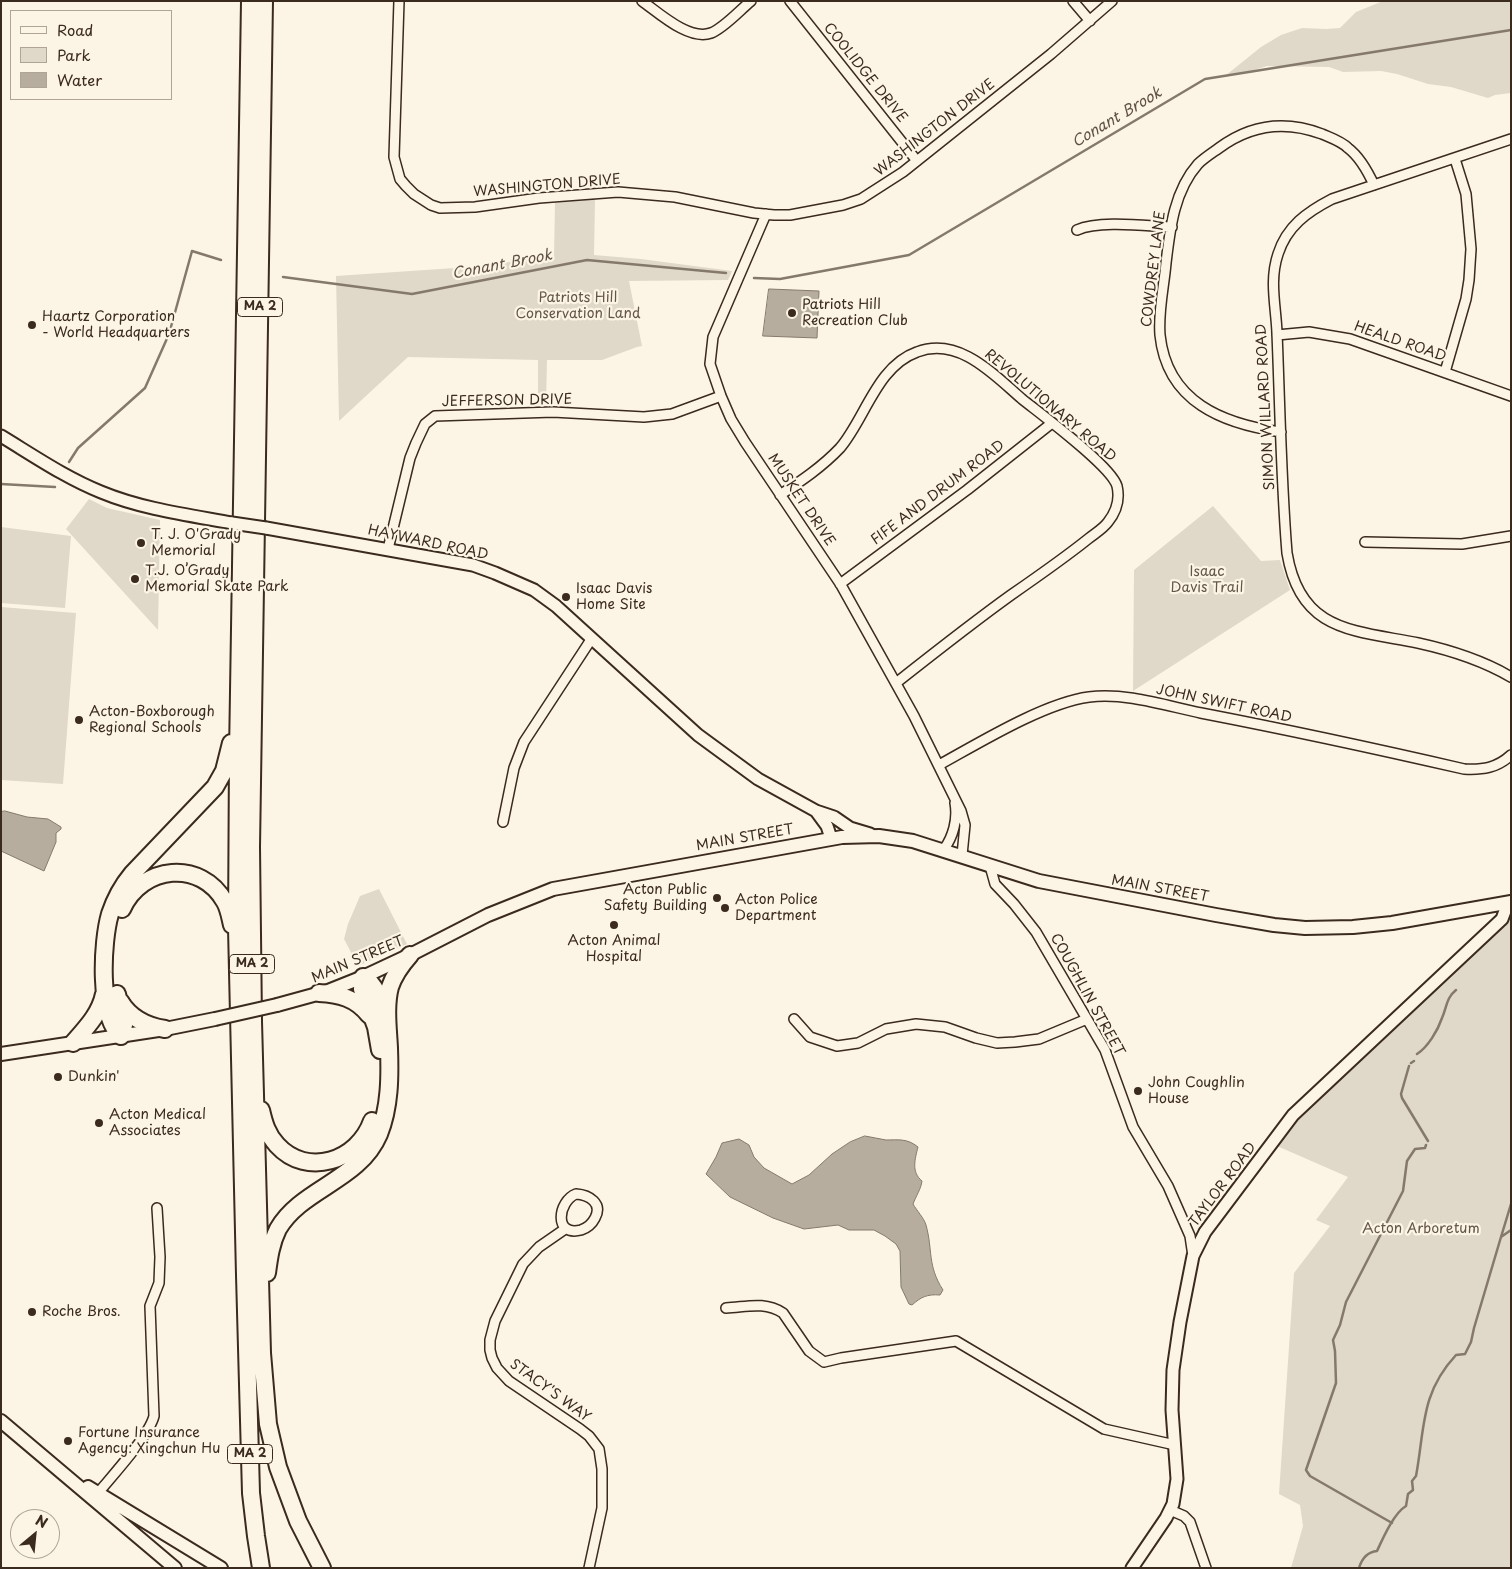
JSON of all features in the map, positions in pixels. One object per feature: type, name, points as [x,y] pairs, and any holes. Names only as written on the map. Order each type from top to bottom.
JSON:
[{"type":"highway","name":"MA 2","points":[[250,1],[239,709],[238,963],[251,1493],[261,1568]]},
{"type":"highway","name":"MA 2","points":[[264,1],[251,819],[254,1076],[261,1315],[265,1396],[274,1452],[295,1514],[322,1568]]},
{"type":"highway","points":[[121,1036],[115,1030],[112,1023],[106,1000],[105,936],[110,914],[118,894],[136,869],[209,794],[220,780],[227,762],[239,709]]},
{"type":"highway","points":[[121,1036],[124,1021],[113,974],[116,930],[121,910],[130,895],[149,878],[174,872],[192,875],[207,883],[219,893],[229,913],[238,963]]},
{"type":"highway","points":[[388,1036],[390,987],[400,968],[410,955]]},
{"type":"highway","points":[[254,1076],[266,1129],[280,1148],[292,1156],[308,1161],[324,1162],[341,1157],[354,1149],[363,1140],[370,1127],[379,1090],[379,1039],[362,990],[363,977]]},
{"type":"highway","points":[[261,1315],[272,1246],[282,1224],[296,1208],[356,1165],[369,1151],[377,1138],[384,1117],[388,1096],[390,1066],[386,1019],[380,999],[372,985],[363,977]]},
{"type":"highway","points":[[73,1043],[90,1023],[100,1007],[105,981]]},
{"type":"highway","points":[[318,993],[337,994],[352,999],[364,1008],[374,1021]]},
{"type":"highway","points":[[117,994],[124,1007],[135,1018],[148,1025],[165,1029]]},
{"type":"main road","name":"MAIN STREET","points":[[1,1054],[165,1029],[215,1020],[278,1005],[363,977],[488,915],[553,888],[836,837],[879,836],[913,841],[1039,881],[1274,925],[1305,928],[1353,927],[1392,923],[1510,903]]},
{"type":"main road","points":[[1,1421],[175,1568]]},
{"type":"main road","points":[[53,1464],[221,1568]]},
{"type":"street","name":"WASHINGTON DRIVE","points":[[399,1],[394,157],[400,179],[414,194],[431,205],[440,208],[460,208],[539,198],[618,192],[675,196],[754,213],[790,215],[843,205],[861,199],[878,189],[917,161],[1046,59],[1112,1]]},
{"type":"street","points":[[642,1],[693,34],[710,33],[719,28],[751,1]]},
{"type":"street","name":"COOLIDGE DRIVE","points":[[790,1],[917,161]]},
{"type":"street","points":[[1073,1],[1090,21]]},
{"type":"street","name":"COWDREY LANE","points":[[1281,432],[1246,426],[1212,414],[1188,396],[1172,375],[1165,360],[1160,333],[1162,304],[1172,227],[1179,196],[1198,164],[1231,138],[1252,129],[1268,126],[1308,128],[1334,139],[1349,148],[1358,157],[1374,185]]},
{"type":"street","name":"SIMON WILLARD ROAD","points":[[1511,139],[1332,199],[1311,210],[1297,222],[1285,237],[1278,252],[1272,283],[1277,335],[1287,553],[1294,579],[1304,601],[1316,613],[1348,630],[1452,652],[1496,668],[1511,677]]},
{"type":"street","points":[[1445,372],[1466,299],[1471,250],[1466,194],[1454,159]]},
{"type":"street","name":"MUSKET DRIVE","points":[[766,214],[713,337],[710,364],[720,396],[731,419],[840,584],[896,683],[952,791],[965,825],[962,855]]},
{"type":"street","points":[[1077,230],[1084,227],[1122,225],[1172,227]]},
{"type":"street","name":"HEALD ROAD","points":[[1277,335],[1309,332],[1350,339],[1511,396]]},
{"type":"street","name":"REVOLUTIONARY ROAD","points":[[780,495],[807,477],[840,448],[872,394],[896,364],[918,351],[930,349],[943,349],[960,353],[973,359],[998,377],[1052,423],[1107,471],[1113,479],[1117,486],[1117,506],[1107,524],[896,683]]},
{"type":"street","name":"JEFFERSON DRIVE","points":[[388,549],[410,458],[425,424],[435,416],[553,412],[644,417],[672,414],[720,396]]},
{"type":"street","name":"FIFE AND DRUM ROAD","points":[[840,584],[967,490],[1052,423]]},
{"type":"street","name":"HAYWARD ROAD","points":[[1,436],[62,473],[102,493],[177,513],[473,565],[515,581],[534,590],[556,606],[698,735],[758,779],[816,811],[834,817],[850,828],[879,836]]},
{"type":"street","points":[[1365,542],[1462,544],[1511,536]]},
{"type":"street","points":[[503,822],[514,768],[521,749],[548,704],[592,638]]},
{"type":"street","name":"JOHN SWIFT ROAD","points":[[938,765],[1048,709],[1082,698],[1098,696],[1124,698],[1164,705],[1464,769],[1480,770],[1492,768],[1502,763],[1511,755]]},
{"type":"street","name":"MUSKET DRIVE","points":[[944,850],[951,840],[954,827],[956,808],[952,791]]},
{"type":"street","name":"HAYWARD ROAD","points":[[816,811],[836,837]]},
{"type":"street","points":[[836,837],[843,832],[838,821]]},
{"type":"street","name":"COUGHLIN STREET","points":[[990,866],[994,884],[1016,906],[1036,932],[1104,1050],[1133,1127],[1168,1186],[1190,1236],[1193,1256]]},
{"type":"street","name":"TAYLOR ROAD","points":[[1132,1568],[1166,1518],[1173,1504],[1177,1480],[1172,1410],[1173,1370],[1193,1256],[1205,1232],[1220,1209],[1259,1162],[1293,1115],[1502,918],[1510,903]]},
{"type":"street","points":[[794,1019],[810,1037],[837,1046],[858,1043],[886,1030],[916,1024],[945,1027],[997,1043],[1016,1042],[1039,1039],[1087,1019]]},
{"type":"street","name":"STACY'S WAY","points":[[565,1229],[562,1224],[562,1212],[566,1201],[569,1197],[576,1194],[589,1196],[595,1202],[597,1209],[597,1216],[592,1223],[576,1231],[565,1229],[539,1247],[523,1264],[495,1321],[490,1340],[490,1350],[497,1368],[509,1381],[580,1429],[589,1436],[599,1449],[602,1469],[602,1508],[589,1568]]},
{"type":"street","points":[[98,1493],[131,1452],[152,1422],[154,1416],[150,1306],[159,1283],[158,1208]]},
{"type":"street","points":[[726,1308],[757,1305],[777,1309],[783,1313],[809,1352],[824,1362],[956,1342],[1104,1429],[1175,1445]]},
{"type":"street","points":[[1170,1510],[1184,1516],[1190,1522],[1206,1568]]},
{"type":"green space","points":[[1383,1],[1511,1],[1511,93],[1488,98],[1451,87],[1428,84],[1397,74],[1381,71],[1343,72],[1329,67],[1267,66],[1225,76],[1261,47],[1281,35],[1302,28],[1340,28],[1356,12]]},
{"type":"green space","name":"Patriots Hill Conservation Land","points":[[595,199],[594,255],[732,271],[728,280],[629,281],[642,346],[602,360],[547,360],[546,404],[538,404],[538,360],[408,357],[339,421],[336,276],[455,268],[554,257],[555,203]]},
{"type":"green space","name":"T.J. O’Grady Memorial Skate Park","points":[[89,499],[107,508],[160,520],[158,630],[66,529]]},
{"type":"green space","name":"Isaac Davis Trail","points":[[1213,506],[1261,561],[1280,560],[1290,590],[1133,691],[1134,570]]},
{"type":"green space","points":[[1,527],[71,536],[65,608],[1,603]]},
{"type":"green space","points":[[1,607],[76,613],[63,784],[1,780]]},
{"type":"green space","points":[[379,889],[407,944],[358,966],[344,939],[348,924],[360,896]]},
{"type":"green space","name":"Acton Arboretum","points":[[1511,919],[1511,1568],[1291,1568],[1303,1526],[1300,1505],[1279,1494],[1294,1273],[1330,1226],[1316,1220],[1348,1177],[1277,1146],[1295,1121]]},
{"type":"water","name":"Patriots Hill Recreation Club","points":[[769,289],[819,291],[817,338],[763,336]]},
{"type":"water","points":[[5,811],[27,817],[48,819],[61,827],[56,833],[56,842],[44,871],[1,851],[1,812]]},
{"type":"water","points":[[865,1136],[906,1141],[918,1147],[915,1169],[916,1174],[922,1181],[913,1204],[926,1225],[932,1265],[943,1290],[940,1295],[931,1295],[921,1298],[912,1305],[909,1304],[901,1287],[900,1251],[896,1244],[874,1230],[849,1230],[838,1225],[804,1229],[773,1218],[730,1197],[706,1174],[722,1143],[739,1139],[749,1145],[754,1157],[764,1168],[792,1184],[809,1175],[832,1154],[850,1142]]},
{"type":"waterway","name":"Conant Brook","points":[[754,278],[780,279],[909,255],[1205,79],[1511,30]]},
{"type":"waterway","name":"Conant Brook","points":[[69,462],[78,448],[145,388],[169,334],[192,251],[221,260]]},
{"type":"waterway","name":"Conant Brook","points":[[283,277],[412,294],[587,260],[726,273]]},
{"type":"waterway","name":"Conant Brook","points":[[1,484],[55,487]]},
{"type":"waterway","points":[[1417,1054],[1429,1043],[1440,1023],[1448,999],[1456,990]]},
{"type":"waterway","points":[[1409,1066],[1401,1094],[1402,1098],[1428,1141]]},
{"type":"waterway","points":[[1392,1523],[1310,1476],[1306,1470],[1336,1383],[1333,1340],[1340,1325],[1346,1302],[1403,1191],[1407,1161],[1415,1149],[1425,1148],[1426,1145]]},
{"type":"waterway","points":[[1501,1237],[1511,1204]]},
{"type":"waterway","points":[[1359,1568],[1365,1556],[1377,1551],[1393,1520],[1406,1506],[1408,1494],[1413,1490],[1412,1481],[1416,1476],[1423,1427],[1430,1398],[1444,1369],[1456,1355],[1465,1354],[1471,1342],[1501,1237],[1511,1230]]},
{"type":"place","name":"Patriots Hill Recreation Club","points":[[792,313]]},
{"type":"place","name":"Haartz Corporation - World Headquarters","points":[[32,325]]},
{"type":"place","name":"T. J. O'Grady Memorial","points":[[141,543]]},
{"type":"place","name":"T.J. O’Grady Memorial Skate Park","points":[[135,579]]},
{"type":"place","name":"Isaac Davis Home Site","points":[[566,597]]},
{"type":"place","name":"Acton-Boxborough Regional Schools","points":[[79,720]]},
{"type":"place","name":"Acton Public Safety Building","points":[[717,898]]},
{"type":"place","name":"Acton Police Department","points":[[725,908]]},
{"type":"place","name":"Acton Animal Hospital","points":[[614,925]]},
{"type":"place","name":"Dunkin'","points":[[58,1077]]},
{"type":"place","name":"John Coughlin House","points":[[1138,1091]]},
{"type":"place","name":"Acton Medical Associates","points":[[99,1123]]},
{"type":"place","name":"Roche Bros.","points":[[32,1312]]},
{"type":"place","name":"Fortune Insurance Agency: Xingchun Hu","points":[[68,1441]]}]
